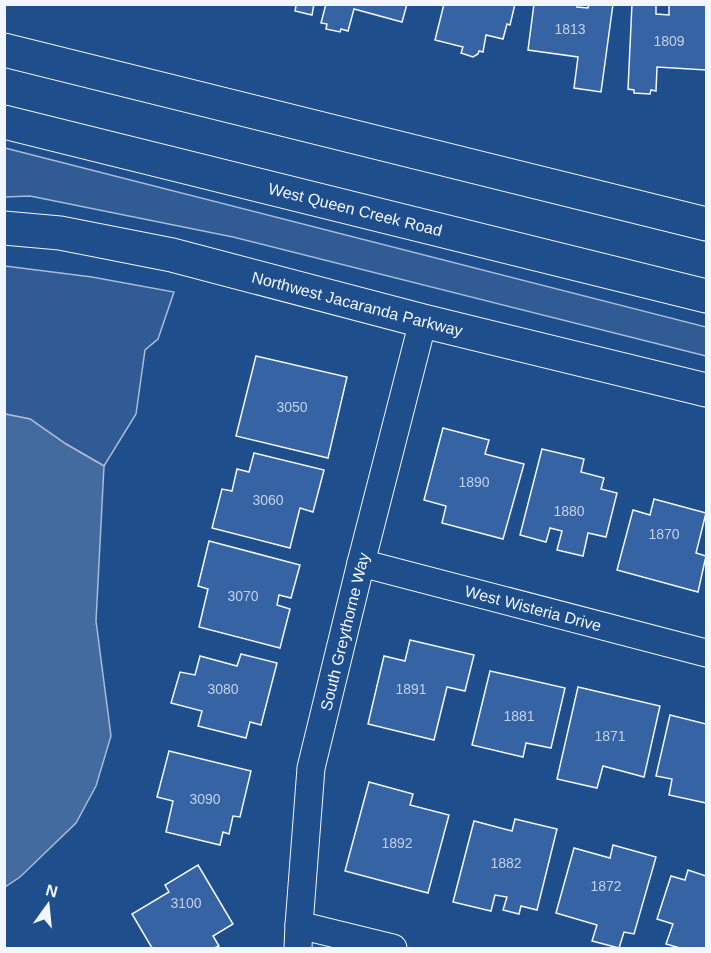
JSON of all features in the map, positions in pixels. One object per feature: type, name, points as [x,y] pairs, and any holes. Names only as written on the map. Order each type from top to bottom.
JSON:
[{"type":"main road","points":[[4,50],[706,224]]},
{"type":"main road","name":"West Queen Creek Road","points":[[4,122],[706,296]]},
{"type":"main road","name":"Northwest Jacaranda Parkway","points":[[4,228],[60,233],[172,255],[423,321],[706,390]]},
{"type":"street","name":"South Greythorne Way","points":[[298,937],[311,768],[423,321]]},
{"type":"street","name":"West Wisteria Drive","points":[[361,563],[706,653]]},
{"type":"street","points":[[298,937],[393,948]]},
{"type":"shaded area","points":[[5,148],[706,327],[706,356],[233,237],[30,196],[5,197]]},
{"type":"shaded area","points":[[5,266],[92,277],[174,292],[158,339],[145,350],[136,414],[104,466],[66,444],[30,419],[5,414]]},
{"type":"shaded area","points":[[5,414],[30,419],[66,444],[104,466],[96,621],[111,736],[96,786],[76,823],[20,877],[5,887]]},
{"type":"building","points":[[291,4],[314,4],[312,15],[295,11],[296,6]]},
{"type":"building","points":[[326,4],[407,4],[402,22],[354,9],[348,31],[341,29],[340,32],[326,29],[327,24],[321,23]]},
{"type":"building","points":[[444,4],[515,4],[510,25],[507,24],[503,39],[486,35],[483,52],[479,51],[473,57],[461,53],[463,47],[435,40]]},
{"type":"building","points":[[534,4],[577,4],[577,7],[588,8],[589,4],[613,4],[601,92],[574,88],[578,57],[528,50]]},
{"type":"building","points":[[632,4],[656,4],[656,14],[669,15],[669,4],[706,4],[706,70],[657,67],[656,91],[651,90],[650,94],[634,93],[634,90],[628,89]]},
{"type":"building","points":[[256,356],[347,377],[328,458],[236,436]]},
{"type":"building","points":[[443,428],[489,440],[485,454],[524,464],[503,539],[442,523],[446,506],[424,500]]},
{"type":"building","points":[[542,449],[584,459],[581,472],[604,478],[601,489],[617,493],[606,537],[588,533],[583,556],[557,550],[562,531],[550,528],[546,542],[520,535]]},
{"type":"building","points":[[254,453],[324,470],[313,512],[300,508],[290,548],[212,528],[222,489],[232,491],[237,469],[249,472]]},
{"type":"building","points":[[654,499],[706,513],[696,553],[706,556],[698,592],[617,570],[633,510],[650,515]]},
{"type":"building","points":[[209,541],[300,565],[291,598],[279,595],[277,605],[290,609],[280,648],[199,627],[208,589],[198,586]]},
{"type":"building","points":[[410,640],[474,655],[465,691],[447,687],[434,740],[368,724],[384,656],[405,661]]},
{"type":"building","points":[[241,654],[277,663],[261,725],[250,722],[246,738],[198,726],[202,711],[171,703],[180,672],[195,675],[200,656],[237,666]]},
{"type":"building","points":[[490,671],[565,688],[551,748],[526,743],[523,757],[472,745]]},
{"type":"building","points":[[578,687],[660,706],[644,777],[603,766],[597,788],[557,779]]},
{"type":"building","points":[[670,715],[706,724],[706,803],[669,795],[672,779],[656,776]]},
{"type":"building","points":[[169,751],[251,771],[240,817],[233,816],[229,834],[223,832],[220,845],[166,832],[173,801],[157,797]]},
{"type":"building","points":[[369,782],[413,794],[410,805],[449,815],[428,893],[345,871]]},
{"type":"building","points":[[515,819],[557,829],[537,910],[521,906],[519,914],[503,910],[507,897],[495,895],[491,911],[453,902],[474,821],[512,831]]},
{"type":"building","points":[[613,845],[656,857],[634,934],[624,932],[619,948],[592,941],[597,925],[556,913],[574,848],[610,858]]},
{"type":"building","points":[[198,865],[233,924],[213,936],[219,946],[214,948],[152,948],[132,914],[169,892],[165,885]]},
{"type":"building","points":[[688,870],[706,876],[706,948],[680,948],[666,944],[673,924],[657,919],[671,876],[685,880]]}]
